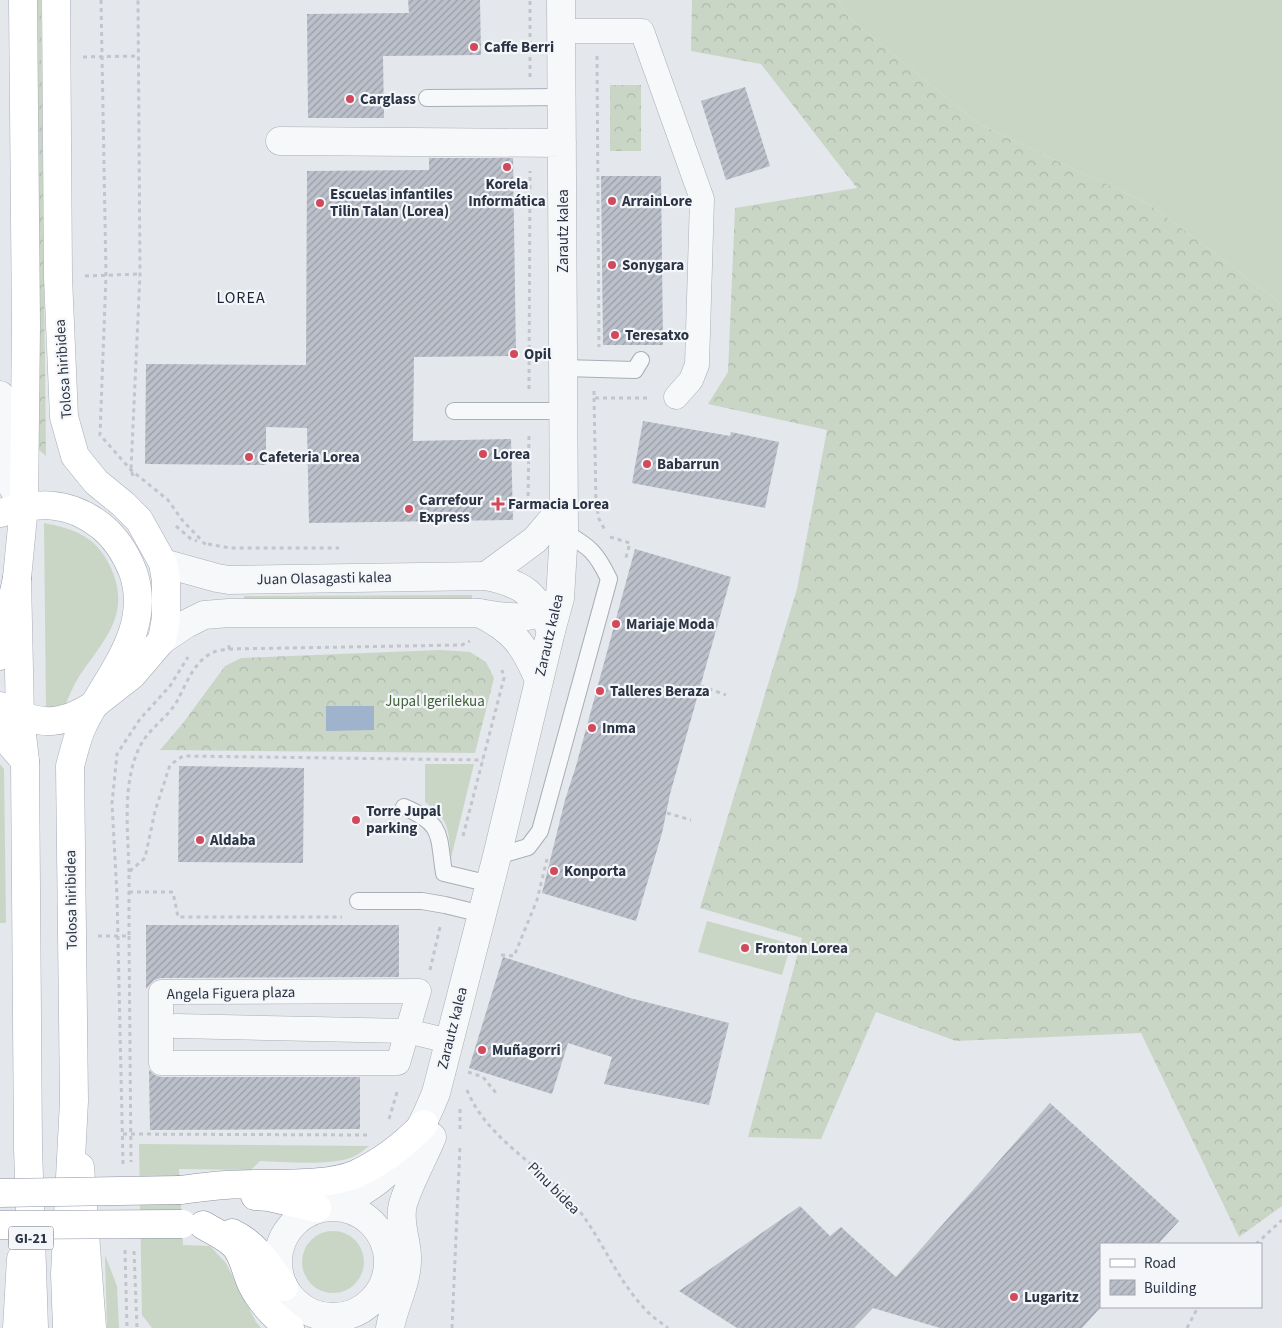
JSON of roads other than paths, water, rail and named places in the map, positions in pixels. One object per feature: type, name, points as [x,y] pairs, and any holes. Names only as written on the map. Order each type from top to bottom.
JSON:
[{"type":"main road","points":[[17,1328],[28,1148],[25,761],[7,718],[17,578],[12,510],[26,324],[23,0]]},
{"type":"main road","name":"Tolosa hiribidea","points":[[56,0],[58,277],[64,417],[75,456],[96,482],[139,520],[163,563],[166,580],[166,618],[162,640],[132,675],[95,704]]},
{"type":"main road","name":"Tolosa hiribidea","points":[[12,510],[47,504],[63,507],[93,520],[117,542],[128,559],[138,598],[137,618],[132,637],[120,662],[84,724],[70,766],[74,1101],[65,1274],[67,1328]]},
{"type":"main road","points":[[0,656],[17,578]]},
{"type":"main road","points":[[7,718],[46,722],[60,720],[72,717],[95,704]]},
{"type":"main road","name":"Tolosa hiribidea","points":[[74,1101],[92,1328]]},
{"type":"main road","points":[[0,1193],[180,1190],[226,1185],[327,1181],[355,1174],[389,1155],[424,1124]]},
{"type":"main road","name":"GI-21","points":[[28,1148],[34,1328]]},
{"type":"main road","points":[[180,1190],[269,1197],[326,1207]]},
{"type":"main road","points":[[192,1224],[220,1234],[235,1246],[252,1285],[264,1302],[284,1324],[298,1319]]},
{"type":"main road","points":[[0,1225],[192,1224],[225,1230],[241,1238],[265,1260],[284,1287]]},
{"type":"street","name":"Zarautz kalea","points":[[326,1207],[353,1198],[378,1182],[402,1159],[452,1084],[448,1042],[490,884],[539,680],[551,613],[564,519],[561,0]]},
{"type":"street","points":[[561,31],[642,32],[702,199],[697,365],[691,380],[676,398]]},
{"type":"street","points":[[280,141],[562,143]]},
{"type":"street","points":[[0,395],[6,426],[6,476],[12,510]]},
{"type":"street","points":[[486,576],[564,519]]},
{"type":"street","name":"Juan Olasagasti kalea","points":[[163,563],[229,580],[486,576],[509,581],[528,592],[551,613]]},
{"type":"street","points":[[162,640],[204,615],[239,613],[479,613],[510,618],[551,613]]},
{"type":"street","points":[[479,613],[496,621],[510,633],[528,654],[539,680]]},
{"type":"street","name":"Angela Figuera plaza","points":[[418,991],[407,1031],[398,1062],[161,1063],[161,992],[418,991]]},
{"type":"street","points":[[176,1026],[407,1031],[448,1042]]},
{"type":"street","points":[[390,1328],[393,1312],[406,1280],[407,1256],[402,1228],[402,1205],[432,1138],[452,1084]]},
{"type":"street","name":"Zarautz kalea","points":[[384,1240],[390,1202],[402,1159]]},
{"type":"street","points":[[298,1319],[293,1300],[284,1287],[278,1272],[278,1255],[282,1240],[290,1226],[303,1215],[326,1207],[350,1209],[364,1216],[376,1226],[384,1240],[388,1256],[388,1274],[382,1289],[376,1328]]},
{"type":"street","points":[[298,1319],[340,1317],[356,1313],[371,1303],[382,1289]]},
{"type":"street","points":[[298,1319],[326,1328]]},
{"type":"lane","points":[[427,98],[562,97]]},
{"type":"lane","points":[[563,368],[635,370],[641,360]]},
{"type":"lane","points":[[454,411],[564,411]]},
{"type":"lane","points":[[497,856],[528,847],[540,831],[609,579],[599,558],[584,544],[564,519]]},
{"type":"lane","points":[[404,807],[432,823],[438,835],[444,872],[490,884]]},
{"type":"lane","points":[[358,901],[422,901],[482,914]]},
{"type":"water","points":[[326,706],[374,706],[374,730],[326,731]]},
{"type":"place","name":"Caffe Berri","points":[[474,47]]},
{"type":"place","name":"Carglass","points":[[350,99]]},
{"type":"place","name":"Korela Informática","points":[[507,167]]},
{"type":"place","name":"ArrainLore","points":[[612,201]]},
{"type":"place","name":"Escuelas infantiles Tilin Talan (Lorea)","points":[[320,203]]},
{"type":"place","name":"Sonygara","points":[[612,265]]},
{"type":"place","name":"Teresatxo","points":[[615,335]]},
{"type":"place","name":"Opil","points":[[514,354]]},
{"type":"place","name":"Lorea","points":[[483,454]]},
{"type":"place","name":"Cafeteria Lorea","points":[[249,457]]},
{"type":"place","name":"Babarrun","points":[[647,464]]},
{"type":"place","name":"Farmacia Lorea","points":[[498,504]]},
{"type":"place","name":"Carrefour Express","points":[[409,509]]},
{"type":"place","name":"Mariaje Moda","points":[[616,624]]},
{"type":"place","name":"Talleres Beraza","points":[[600,691]]},
{"type":"place","name":"Inma","points":[[592,728]]},
{"type":"place","name":"Torre Jupal parking","points":[[356,820]]},
{"type":"place","name":"Aldaba","points":[[200,840]]},
{"type":"place","name":"Konporta","points":[[554,871]]},
{"type":"place","name":"Fronton Lorea","points":[[745,948]]},
{"type":"place","name":"Muñagorri","points":[[482,1050]]},
{"type":"place","name":"Lugaritz","points":[[1014,1297]]},
{"type":"district","name":"LOREA","points":[[241,297]]},
{"type":"park label","name":"Jupal Igerilekua","points":[[435,701]]}]
